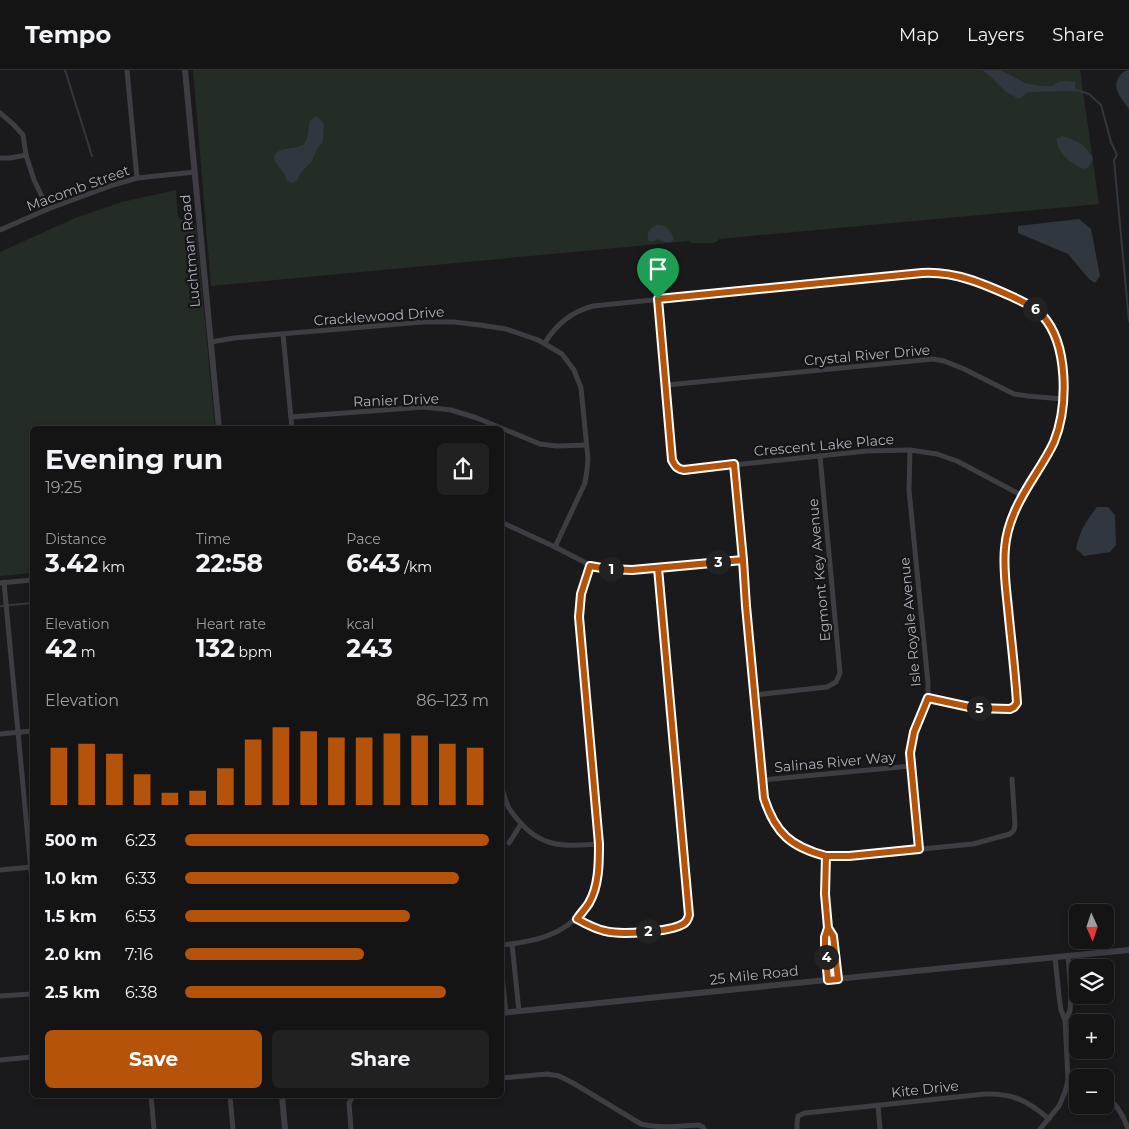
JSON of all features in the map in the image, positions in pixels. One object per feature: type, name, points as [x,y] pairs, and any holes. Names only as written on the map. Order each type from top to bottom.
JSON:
[{"type":"street","points":[[127,70],[137,178]]},
{"type":"street","name":"Luchtman Road","points":[[185,70],[219,426]]},
{"type":"street","points":[[0,113],[22,135],[34,180],[48,209]]},
{"type":"street","points":[[0,158],[10,158],[26,154]]},
{"type":"street","name":"Macomb Street","points":[[0,230],[48,209],[137,178],[195,172]]},
{"type":"street","points":[[545,343],[561,322],[586,308],[600,305],[922,273],[960,277],[988,286],[1032,306],[1041,314],[1052,330],[1060,350],[1063,374],[1062,399],[1060,418],[1054,442],[1013,516],[1005,547],[1005,579],[1017,703],[1014,707],[1004,710],[974,708],[928,698]]},
{"type":"street","points":[[658,299],[667,385]]},
{"type":"street","name":"Cracklewood Drive","points":[[211,342],[234,338],[424,322],[454,322],[506,329],[545,343],[562,354],[574,370],[581,388],[588,460],[585,483],[555,547]]},
{"type":"street","points":[[284,334],[292,426]]},
{"type":"street","name":"Crystal River Drive","points":[[667,385],[933,360],[944,361],[964,369],[1014,394],[1062,399]]},
{"type":"street","name":"Crescent Lake Place","points":[[667,385],[672,460],[677,468],[684,470],[867,451],[910,450],[937,454],[957,461],[1023,496]]},
{"type":"street","name":"Ranier Drive","points":[[291,417],[424,407],[451,410],[494,426]]},
{"type":"street","name":"Ranier Drive","points":[[504,430],[540,444],[557,446],[586,445]]},
{"type":"street","name":"Isle Royale Avenue","points":[[910,450],[909,490],[928,683],[928,698],[912,740],[910,753],[919,849]]},
{"type":"street","name":"Egmont Key Avenue","points":[[754,694],[822,688],[836,682],[840,673],[820,456]]},
{"type":"street","points":[[734,464],[764,798],[769,814],[780,831],[793,843],[826,856],[849,856],[973,844],[1010,834],[1014,830],[1016,825],[1012,779]]},
{"type":"street","points":[[504,523],[590,566],[608,569],[658,568],[743,560]]},
{"type":"street","points":[[504,945],[542,938],[564,928],[577,919],[590,902],[596,882],[599,865],[599,844],[579,617],[581,594],[590,566]]},
{"type":"street","points":[[577,919],[591,927],[615,933],[656,930],[682,924],[688,920],[658,568]]},
{"type":"street","points":[[30,580],[2,583],[30,846]]},
{"type":"street","points":[[0,734],[30,731]]},
{"type":"street","name":"Salinas River Way","points":[[762,780],[911,766]]},
{"type":"street","points":[[504,794],[509,808],[521,824],[534,836],[547,842],[567,846],[599,844]]},
{"type":"street","points":[[508,843],[521,824]]},
{"type":"street","points":[[826,856],[825,894],[828,928],[825,945],[828,980]]},
{"type":"street","points":[[0,870],[30,867]]},
{"type":"street","points":[[828,928],[833,936],[838,979]]},
{"type":"street","points":[[512,944],[519,1011]]},
{"type":"street","name":"25 Mile Road","points":[[504,1013],[1129,950]]},
{"type":"street","points":[[1068,956],[1069,969]]},
{"type":"street","points":[[1040,1129],[1059,1106],[1068,1080],[1065,1020],[1061,1010],[1055,957]]},
{"type":"street","points":[[0,996],[30,994]]},
{"type":"street","points":[[1059,996],[1069,995]]},
{"type":"street","points":[[1065,1020],[1070,1011],[1070,1004]]},
{"type":"street","points":[[0,1060],[30,1056]]},
{"type":"street","points":[[504,1078],[547,1074],[559,1076],[649,1127],[666,1128],[699,1125],[704,1129]]},
{"type":"street","name":"Kite Drive","points":[[797,1129],[798,1116],[805,1113],[996,1094],[1025,1101],[1049,1119]]},
{"type":"street","points":[[151,1098],[154,1129]]},
{"type":"street","points":[[230,1098],[233,1129]]},
{"type":"street","points":[[282,1098],[285,1129]]},
{"type":"street","points":[[351,1129],[349,1103],[352,1098]]},
{"type":"street","points":[[1114,1104],[1128,1126]]},
{"type":"street","points":[[878,1105],[880,1129]]},
{"type":"shaded area","points":[[193,70],[1080,70],[1099,204],[719,239],[713,243],[691,243],[690,241],[211,286]]},
{"type":"shaded area","points":[[982,70],[1000,70],[1025,83],[1040,86],[1053,86],[1058,82],[1065,81],[1075,82],[1075,91],[1029,92],[1019,99],[1006,92]]},
{"type":"shaded area","points":[[1129,70],[1129,109],[1118,93],[1116,85],[1120,76]]},
{"type":"shaded area","points":[[318,117],[324,124],[323,142],[317,149],[312,161],[301,172],[297,180],[293,183],[287,181],[274,157],[279,151],[304,144],[308,136],[310,121]]},
{"type":"shaded area","points":[[1062,136],[1077,141],[1086,149],[1093,158],[1089,167],[1083,169],[1073,164],[1062,154],[1056,139]]},
{"type":"shaded area","points":[[176,190],[178,218],[196,226],[215,426],[30,426],[30,573],[0,576],[0,252],[75,218],[122,202]]},
{"type":"shaded area","points":[[1079,219],[1091,229],[1100,276],[1095,283],[1089,279],[1068,254],[1018,233],[1018,226]]},
{"type":"shaded area","points":[[657,225],[668,229],[674,240],[668,242],[658,239],[649,241],[649,231]]},
{"type":"shaded area","points":[[1097,507],[1108,507],[1115,515],[1116,545],[1110,552],[1084,556],[1076,549],[1077,543],[1084,527]]},
{"type":"waterway","points":[[65,70],[92,156]]},
{"type":"waterway","points":[[1073,90],[1089,94],[1101,105],[1111,142],[1117,155],[1114,160],[1129,321]]},
{"type":"waterway","points":[[0,606],[30,603]]},
{"type":"route","points":[[658,299],[667,385],[672,460],[674,465],[680,470],[734,464],[743,560],[632,570],[590,566],[581,594],[579,617],[599,844],[599,865],[590,902],[577,919],[591,927],[615,933],[633,933],[675,927],[688,920],[658,568],[743,560],[764,798],[769,814],[780,831],[793,843],[826,856],[825,894],[828,928],[825,945],[828,980],[838,979],[833,936],[828,928],[825,894],[825,877],[826,856],[849,856],[919,849],[910,753],[914,732],[928,698],[974,708],[1004,710],[1014,707],[1017,703],[1005,579],[1005,547],[1017,506],[1044,462],[1054,442],[1059,426],[1062,410],[1063,374],[1060,350],[1056,337],[1048,323],[1032,306],[966,278],[942,274],[922,273],[658,299]]}]
